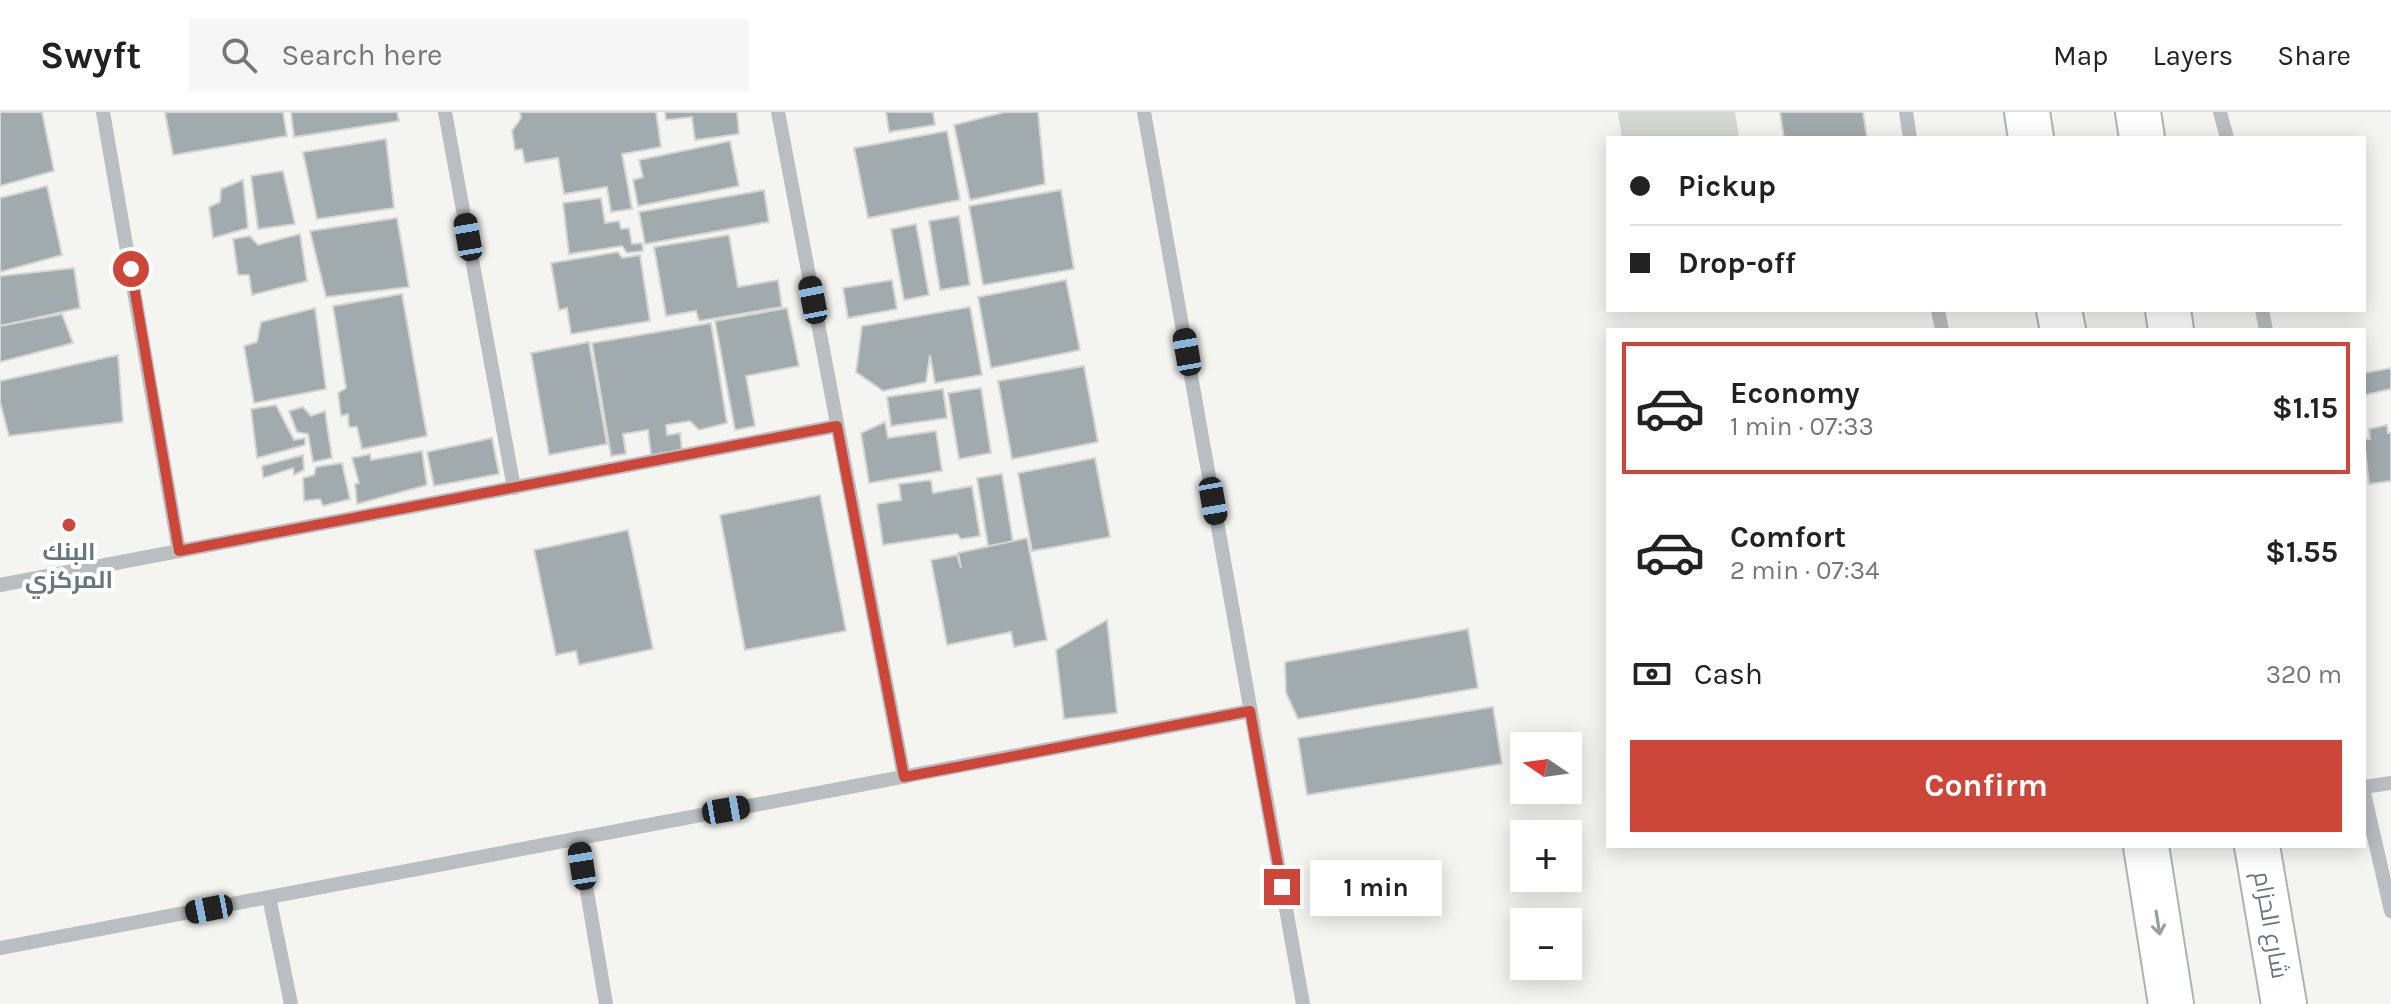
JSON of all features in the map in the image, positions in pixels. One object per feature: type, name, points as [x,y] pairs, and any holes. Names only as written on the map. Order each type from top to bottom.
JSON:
[{"type":"main road","points":[[2027,112],[2031,136]]},
{"type":"main road","points":[[2138,112],[2142,136]]},
{"type":"main road","points":[[2146,848],[2171,1004]]},
{"type":"main road","name":"شارع الحزام","points":[[2257,848],[2284,1004]]},
{"type":"street","points":[[103,112],[179,551]]},
{"type":"street","points":[[445,112],[514,488]]},
{"type":"street","points":[[778,112],[904,777]]},
{"type":"street","points":[[1144,112],[1303,1004]]},
{"type":"street","points":[[1906,112],[1910,136]]},
{"type":"street","points":[[2220,112],[2226,136]]},
{"type":"street","points":[[0,585],[837,426]]},
{"type":"street","points":[[0,948],[1250,711]]},
{"type":"street","points":[[2366,789],[2391,783]]},
{"type":"street","points":[[2366,796],[2386,858],[2391,911]]},
{"type":"street","points":[[578,838],[606,1004]]},
{"type":"street","points":[[269,897],[291,1004]]},
{"type":"shaded area","points":[[1618,112],[1735,112],[1739,136],[1622,136]]},
{"type":"building","points":[[0,112],[42,112],[54,171],[0,186]]},
{"type":"building","points":[[165,112],[283,112],[287,136],[173,155]]},
{"type":"building","points":[[291,112],[397,112],[399,121],[294,137]]},
{"type":"building","points":[[520,112],[656,112],[661,147],[622,154],[632,209],[611,212],[607,187],[564,194],[558,158],[525,163],[522,149],[515,150],[512,131],[521,118]]},
{"type":"building","points":[[665,112],[737,112],[739,134],[695,140],[692,117],[666,120]]},
{"type":"building","points":[[886,112],[933,112],[935,125],[889,132]]},
{"type":"building","points":[[1005,112],[1038,112],[1045,184],[970,200],[954,125]]},
{"type":"building","points":[[1780,112],[1863,112],[1867,136],[1784,136]]},
{"type":"building","points":[[947,131],[960,200],[868,218],[854,148]]},
{"type":"building","points":[[386,139],[394,208],[317,219],[303,152]]},
{"type":"building","points":[[730,141],[739,186],[638,206],[633,180],[643,177],[639,160]]},
{"type":"building","points":[[283,171],[295,224],[258,229],[251,176]]},
{"type":"building","points":[[243,180],[248,228],[213,238],[209,207],[220,202],[221,189]]},
{"type":"building","points":[[47,186],[62,255],[0,272],[0,198]]},
{"type":"building","points":[[764,190],[769,222],[645,244],[639,212]]},
{"type":"building","points":[[1061,190],[1074,269],[983,285],[969,206]]},
{"type":"building","points":[[601,198],[605,223],[619,221],[621,229],[629,228],[632,244],[642,243],[643,251],[627,253],[622,246],[569,254],[563,203]]},
{"type":"building","points":[[959,216],[970,285],[940,290],[929,221]]},
{"type":"building","points":[[397,218],[409,287],[326,297],[310,231]]},
{"type":"building","points":[[916,224],[929,295],[904,300],[891,229]]},
{"type":"building","points":[[300,234],[307,281],[252,295],[249,275],[238,275],[233,239],[250,236],[258,245]]},
{"type":"building","points":[[729,235],[738,287],[778,280],[782,307],[699,321],[696,311],[666,316],[654,247]]},
{"type":"building","points":[[618,252],[622,258],[640,255],[650,321],[571,334],[567,308],[559,310],[551,263]]},
{"type":"building","points":[[74,268],[80,308],[0,326],[0,276]]},
{"type":"building","points":[[892,280],[897,309],[848,318],[843,288]]},
{"type":"building","points":[[1066,280],[1080,350],[991,368],[978,297]]},
{"type":"building","points":[[402,294],[427,436],[362,449],[357,427],[349,427],[348,414],[341,416],[338,393],[346,388],[333,306]]},
{"type":"building","points":[[970,307],[982,375],[935,383],[930,355],[926,382],[883,391],[856,372],[862,326]]},
{"type":"building","points":[[315,308],[326,389],[254,403],[244,346],[257,342],[261,322]]},
{"type":"building","points":[[787,308],[799,366],[746,376],[755,426],[735,430],[715,321]]},
{"type":"building","points":[[62,314],[73,343],[0,362],[0,326]]},
{"type":"building","points":[[711,323],[727,423],[699,430],[690,421],[666,425],[667,435],[680,433],[682,450],[651,455],[648,430],[623,434],[626,454],[611,456],[592,343]]},
{"type":"building","points":[[589,342],[607,444],[549,455],[531,353]]},
{"type":"building","points":[[118,355],[123,422],[9,436],[0,402],[0,381]]},
{"type":"building","points":[[1084,366],[1098,442],[1012,459],[998,381]]},
{"type":"building","points":[[2391,368],[2391,389],[2366,395],[2366,373]]},
{"type":"building","points":[[981,388],[991,453],[959,459],[948,393]]},
{"type":"building","points":[[943,389],[947,418],[891,426],[887,397]]},
{"type":"building","points":[[276,405],[294,440],[305,438],[305,445],[257,458],[251,409]]},
{"type":"building","points":[[303,407],[311,416],[325,411],[332,458],[313,462],[308,434],[297,432],[289,411]]},
{"type":"building","points":[[885,422],[888,438],[936,431],[942,471],[869,483],[861,433]]},
{"type":"building","points":[[2387,425],[2388,433],[2391,433],[2391,481],[2369,484],[2366,439],[2370,439],[2369,429]]},
{"type":"building","points":[[492,438],[499,474],[434,486],[427,452]]},
{"type":"building","points":[[422,451],[427,485],[357,504],[355,484],[359,483],[352,458],[370,454],[371,460]]},
{"type":"building","points":[[303,455],[304,470],[294,475],[293,468],[263,478],[262,466]]},
{"type":"building","points":[[1095,458],[1110,537],[1032,551],[1018,473]]},
{"type":"building","points":[[342,463],[350,499],[323,506],[320,499],[304,501],[303,478],[314,475],[316,467]]},
{"type":"building","points":[[1002,474],[1013,542],[988,546],[977,478]]},
{"type":"building","points":[[931,480],[933,493],[972,486],[980,536],[961,539],[957,534],[883,545],[877,504],[901,500],[899,484]]},
{"type":"building","points":[[820,495],[846,631],[745,650],[720,515]]},
{"type":"building","points":[[628,530],[653,649],[579,665],[576,651],[556,655],[534,550]]},
{"type":"building","points":[[1027,538],[1047,640],[1014,647],[1011,632],[947,645],[931,560],[957,555],[961,568],[958,553]]},
{"type":"building","points":[[1107,620],[1117,713],[1064,719],[1056,650]]},
{"type":"building","points":[[1468,629],[1478,688],[1298,719],[1286,693],[1285,662]]},
{"type":"building","points":[[1493,707],[1502,764],[1307,795],[1298,738]]},
{"type":"place","name":"البنك المركزي","points":[[69,525]]},
{"type":"route","points":[[131,269],[179,551],[837,426],[904,777],[1250,711],[1282,887]]}]
